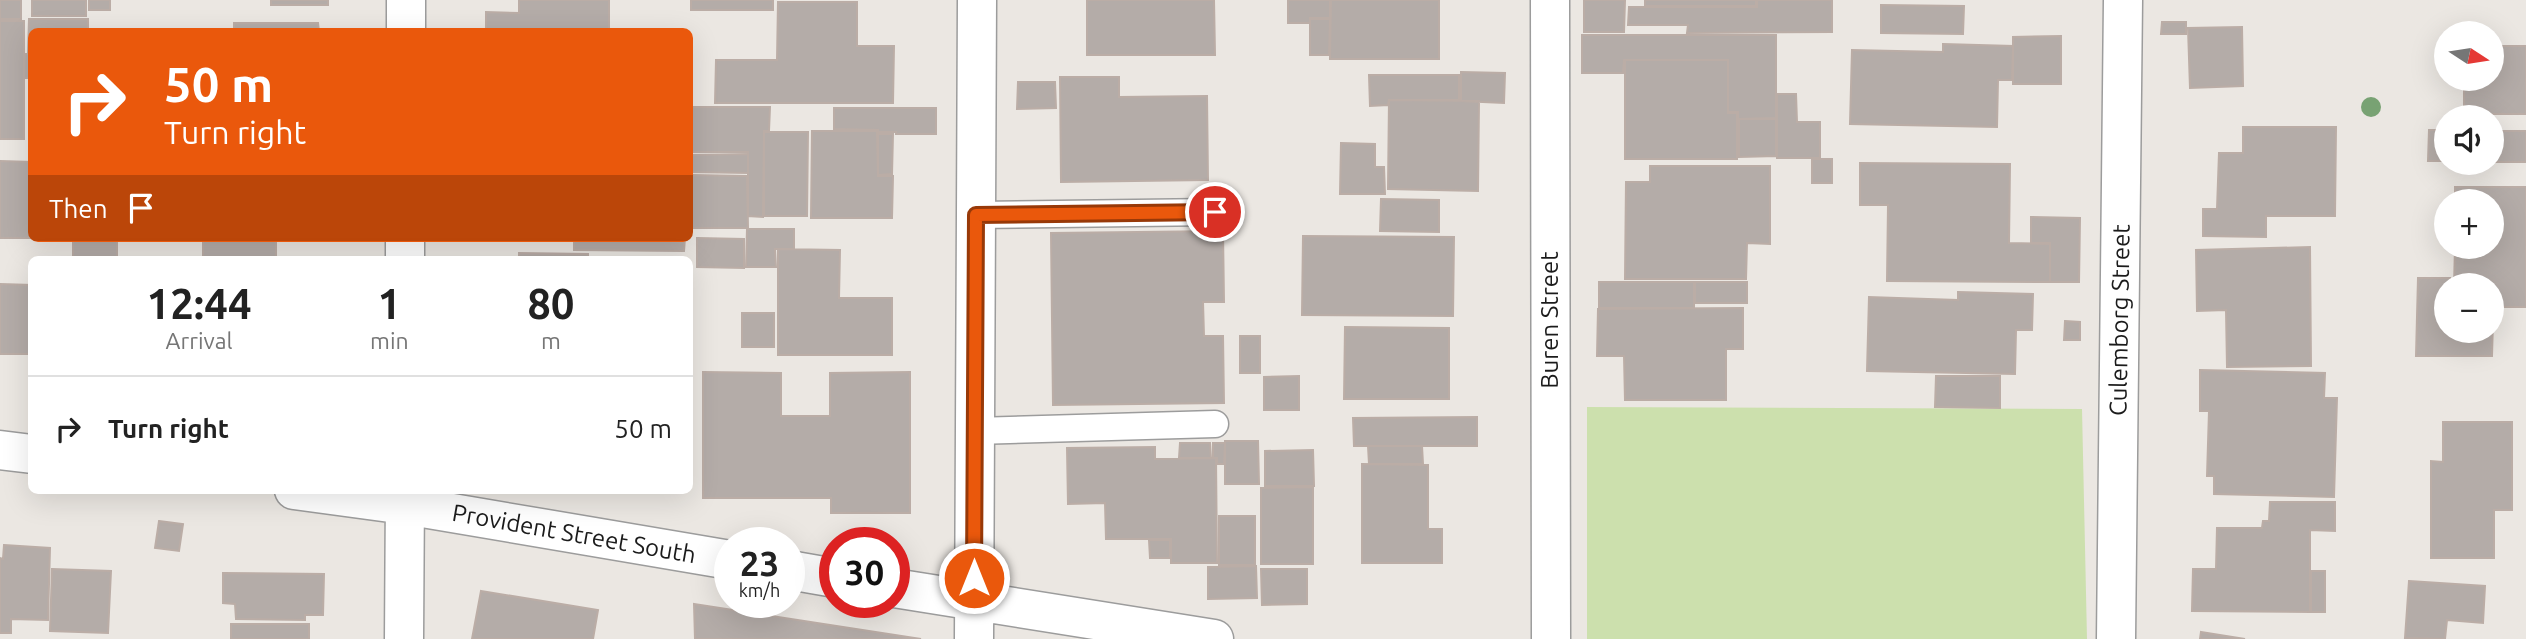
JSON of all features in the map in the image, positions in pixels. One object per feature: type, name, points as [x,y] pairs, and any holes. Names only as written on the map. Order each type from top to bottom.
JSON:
[{"type":"street","points":[[406,0],[406,28]]},
{"type":"street","points":[[974,621],[977,0]]},
{"type":"street","name":"Buren Street","points":[[1550,0],[1551,639]]},
{"type":"street","name":"Culemborg Street","points":[[2116,639],[2123,0]]},
{"type":"street","points":[[0,450],[28,454]]},
{"type":"street","name":"Provident Street South","points":[[350,494],[405,498],[714,557]]},
{"type":"street","points":[[404,639],[405,498]]},
{"type":"street","points":[[910,595],[974,621],[1214,639]]},
{"type":"lane","points":[[976,215],[1215,212]]},
{"type":"lane","points":[[975,431],[1215,424]]},
{"type":"green space","points":[[1587,407],[2082,409],[2087,639],[1587,639]]},
{"type":"building","points":[[0,0],[21,0],[21,19],[0,19]]},
{"type":"building","points":[[32,0],[86,0],[86,16],[32,16]]},
{"type":"building","points":[[89,0],[110,0],[110,10],[89,10]]},
{"type":"building","points":[[271,0],[328,0],[328,5],[271,5]]},
{"type":"building","points":[[519,0],[609,0],[609,28],[486,28],[486,12],[519,13]]},
{"type":"building","points":[[691,0],[773,0],[773,10],[691,10]]},
{"type":"building","points":[[1087,0],[1214,0],[1215,55],[1087,55]]},
{"type":"building","points":[[1288,0],[1330,0],[1330,18],[1310,18],[1310,23],[1288,23]]},
{"type":"building","points":[[1331,0],[1439,0],[1439,59],[1330,59]]},
{"type":"building","points":[[1584,0],[1625,0],[1624,32],[1584,32]]},
{"type":"building","points":[[1645,0],[1756,0],[1756,6],[1645,6]]},
{"type":"building","points":[[1757,0],[1832,0],[1832,32],[1687,33],[1688,25],[1628,25],[1629,7],[1757,7]]},
{"type":"building","points":[[778,2],[857,2],[857,46],[894,46],[893,103],[715,103],[716,60],[777,60]]},
{"type":"building","points":[[1881,5],[1964,6],[1963,34],[1881,33]]},
{"type":"building","points":[[29,19],[88,19],[88,28],[29,28]]},
{"type":"building","points":[[1310,19],[1330,19],[1329,55],[1310,55]]},
{"type":"building","points":[[0,21],[24,21],[24,139],[0,139]]},
{"type":"building","points":[[2162,22],[2186,22],[2186,34],[2161,34]]},
{"type":"building","points":[[234,23],[318,23],[319,28],[234,28]]},
{"type":"building","points":[[2242,27],[2243,86],[2190,88],[2188,28]]},
{"type":"building","points":[[1582,35],[1776,35],[1776,118],[1738,119],[1738,112],[1728,112],[1728,60],[1624,60],[1623,73],[1582,73]]},
{"type":"building","points":[[2061,36],[2061,84],[2013,84],[2013,37]]},
{"type":"building","points":[[1943,44],[2013,46],[2012,80],[1998,80],[1997,127],[1850,124],[1852,50],[1943,52]]},
{"type":"building","points":[[2504,46],[2526,46],[2526,114],[2504,114],[2504,105],[2464,105],[2464,91],[2504,91]]},
{"type":"building","points":[[25,54],[28,54],[28,78],[24,78]]},
{"type":"building","points":[[1625,60],[1728,60],[1728,113],[1737,113],[1737,159],[1625,159]]},
{"type":"building","points":[[1461,72],[1505,73],[1504,103],[1461,101]]},
{"type":"building","points":[[1369,75],[1459,75],[1459,100],[1389,100],[1388,105],[1370,106]]},
{"type":"building","points":[[1060,77],[1119,77],[1119,97],[1207,96],[1208,180],[1061,182]]},
{"type":"building","points":[[1018,82],[1055,82],[1056,108],[1017,109]]},
{"type":"building","points":[[1777,94],[1796,94],[1797,122],[1820,122],[1820,158],[1777,158]]},
{"type":"building","points":[[1389,100],[1479,101],[1478,191],[1388,189]]},
{"type":"building","points":[[693,107],[770,107],[769,131],[764,131],[763,217],[748,216],[748,152],[693,152]]},
{"type":"building","points":[[834,108],[936,108],[936,134],[834,129]]},
{"type":"building","points":[[1739,119],[1776,119],[1776,156],[1739,157]]},
{"type":"building","points":[[2243,127],[2336,127],[2335,216],[2266,216],[2266,237],[2203,236],[2203,209],[2217,209],[2219,153],[2243,153]]},
{"type":"building","points":[[2429,130],[2434,130],[2434,161],[2428,161]]},
{"type":"building","points":[[812,131],[877,131],[878,176],[893,176],[892,218],[811,218]]},
{"type":"building","points":[[2504,131],[2526,131],[2526,162],[2504,162]]},
{"type":"building","points":[[764,132],[808,132],[807,216],[764,216]]},
{"type":"building","points":[[878,134],[893,134],[892,174],[878,175]]},
{"type":"building","points":[[1341,143],[1375,144],[1375,167],[1384,167],[1385,194],[1340,194]]},
{"type":"building","points":[[748,154],[748,173],[693,172],[693,155]]},
{"type":"building","points":[[1812,159],[1832,159],[1832,183],[1812,183]]},
{"type":"building","points":[[0,161],[28,162],[28,238],[0,238]]},
{"type":"building","points":[[1860,163],[2010,164],[2009,243],[2050,244],[2050,282],[1887,281],[1888,205],[1860,205]]},
{"type":"building","points":[[1650,166],[1770,166],[1770,244],[1747,243],[1746,279],[1625,279],[1626,182],[1650,182]]},
{"type":"building","points":[[693,175],[747,176],[748,228],[693,228]]},
{"type":"building","points":[[2526,187],[2526,307],[2504,307],[2504,273],[2454,273],[2455,259],[2504,259],[2504,189],[2455,189]]},
{"type":"building","points":[[1381,199],[1439,200],[1439,232],[1380,231]]},
{"type":"building","points":[[2031,217],[2080,218],[2079,282],[2050,282],[2050,243],[2031,243]]},
{"type":"building","points":[[747,229],[794,229],[794,249],[775,249],[776,267],[746,267]]},
{"type":"building","points":[[1223,231],[1224,302],[1203,302],[1204,336],[1223,336],[1224,403],[1053,405],[1051,233]]},
{"type":"building","points":[[1303,236],[1454,237],[1453,316],[1302,315]]},
{"type":"building","points":[[697,238],[744,239],[744,268],[697,267]]},
{"type":"building","points":[[73,242],[117,242],[117,256],[73,256]]},
{"type":"building","points":[[203,242],[276,242],[276,256],[203,256]]},
{"type":"building","points":[[574,242],[685,242],[684,251],[574,250]]},
{"type":"building","points":[[2310,247],[2311,366],[2227,367],[2226,310],[2197,311],[2196,250]]},
{"type":"building","points":[[778,249],[840,250],[839,298],[892,298],[892,355],[778,355]]},
{"type":"building","points":[[519,253],[588,254],[588,256],[519,256]]},
{"type":"building","points":[[2418,278],[2434,278],[2434,343],[2492,343],[2492,356],[2416,356]]},
{"type":"building","points":[[1599,282],[1694,282],[1694,308],[1599,308]]},
{"type":"building","points":[[1695,282],[1747,282],[1747,303],[1695,303]]},
{"type":"building","points":[[0,284],[28,285],[28,354],[0,354]]},
{"type":"building","points":[[1958,292],[2033,294],[2032,330],[2016,330],[2015,374],[1867,371],[1869,297],[1958,300]]},
{"type":"building","points":[[1743,308],[1743,349],[1726,349],[1726,400],[1625,400],[1624,356],[1597,356],[1598,309]]},
{"type":"building","points":[[742,313],[774,313],[774,347],[742,347]]},
{"type":"building","points":[[2065,321],[2080,322],[2080,340],[2064,340]]},
{"type":"building","points":[[1345,327],[1449,328],[1449,399],[1344,399]]},
{"type":"building","points":[[1240,336],[1260,336],[1260,373],[1240,373]]},
{"type":"building","points":[[2200,370],[2325,373],[2324,398],[2337,398],[2334,497],[2214,494],[2214,476],[2207,476],[2209,411],[2200,411]]},
{"type":"building","points":[[703,372],[781,373],[781,416],[830,416],[830,373],[910,372],[910,513],[831,513],[831,498],[703,498]]},
{"type":"building","points":[[1299,376],[1299,410],[1264,410],[1264,377]]},
{"type":"building","points":[[1936,376],[2000,376],[2000,408],[1935,407]]},
{"type":"building","points":[[1477,417],[1477,446],[1354,446],[1353,418]]},
{"type":"building","points":[[2443,422],[2512,422],[2512,510],[2494,510],[2494,558],[2431,558],[2431,461],[2443,462]]},
{"type":"building","points":[[1225,441],[1258,441],[1259,484],[1225,484]]},
{"type":"building","points":[[1180,443],[1210,443],[1211,458],[1179,458]]},
{"type":"building","points":[[1213,443],[1225,443],[1224,464],[1217,464],[1217,458],[1213,458]]},
{"type":"building","points":[[1368,446],[1422,446],[1423,464],[1369,464]]},
{"type":"building","points":[[1155,447],[1155,459],[1216,458],[1217,563],[1171,563],[1171,539],[1106,539],[1105,503],[1068,504],[1067,448]]},
{"type":"building","points":[[1313,450],[1314,486],[1265,486],[1265,451]]},
{"type":"building","points":[[1362,464],[1428,465],[1428,529],[1442,529],[1442,563],[1362,563]]},
{"type":"building","points":[[1313,487],[1313,564],[1261,564],[1261,488]]},
{"type":"building","points":[[2270,502],[2335,502],[2335,531],[2310,530],[2310,612],[2192,611],[2193,569],[2216,569],[2217,528],[2262,528],[2263,521],[2269,521]]},
{"type":"building","points":[[1219,516],[1255,516],[1255,565],[1219,565]]},
{"type":"building","points":[[159,521],[183,524],[179,551],[155,548]]},
{"type":"building","points":[[1149,540],[1170,540],[1170,558],[1150,558]]},
{"type":"building","points":[[4,545],[50,548],[48,620],[11,619],[11,633],[0,633],[0,558],[3,559]]},
{"type":"building","points":[[1256,566],[1257,598],[1208,599],[1208,567]]},
{"type":"building","points":[[52,569],[111,571],[108,633],[50,631]]},
{"type":"building","points":[[1261,569],[1307,569],[1307,604],[1262,605]]},
{"type":"building","points":[[2311,571],[2325,571],[2325,612],[2311,612]]},
{"type":"building","points":[[223,573],[324,574],[323,615],[305,615],[305,620],[236,619],[235,604],[223,603]]},
{"type":"building","points":[[2409,581],[2485,586],[2483,623],[2447,620],[2445,639],[2405,638]]},
{"type":"building","points":[[481,591],[598,610],[593,639],[472,639]]},
{"type":"building","points":[[694,604],[714,607],[714,618],[785,618],[921,639],[695,639]]},
{"type":"building","points":[[231,624],[309,624],[309,639],[231,639]]},
{"type":"building","points":[[2201,632],[2245,639],[2200,639]]},
{"type":"route","points":[[974,578],[976,215],[1215,212]]}]
